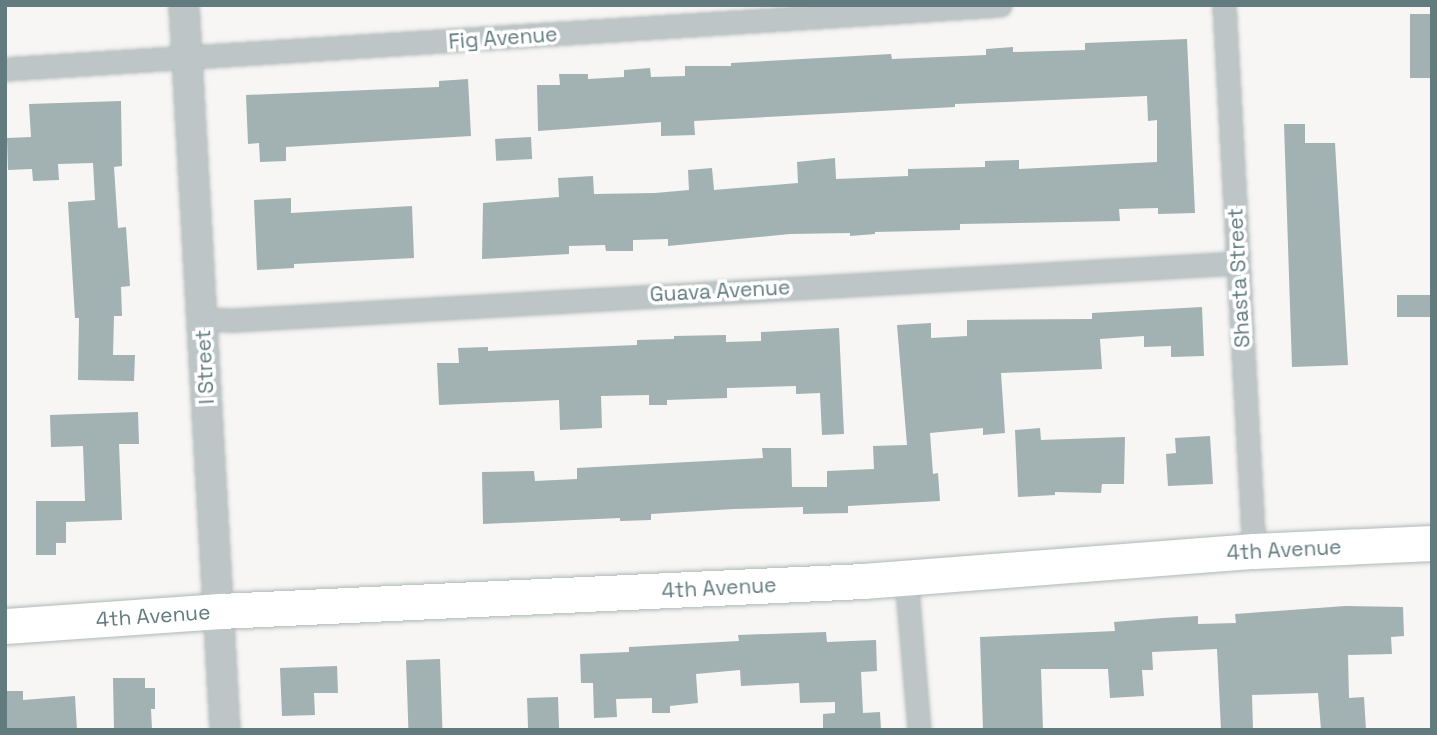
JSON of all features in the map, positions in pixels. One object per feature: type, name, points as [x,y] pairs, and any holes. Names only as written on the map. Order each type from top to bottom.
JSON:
[{"type":"main road","name":"4th Avenue","points":[[5,626],[220,611],[906,577],[1254,551],[1432,543]]},
{"type":"street","name":"I Street","points":[[184,5],[225,730]]},
{"type":"street","name":"Fig Avenue","points":[[5,69],[1000,5]]},
{"type":"street","name":"Shasta Street","points":[[1224,5],[1254,551]]},
{"type":"street","name":"Guava Avenue","points":[[202,318],[235,320],[1238,262]]},
{"type":"street","points":[[906,577],[919,730]]},
{"type":"building","points":[[1410,14],[1432,14],[1432,78],[1410,78]]},
{"type":"building","points":[[1187,39],[1195,213],[1158,214],[1158,208],[1119,209],[1120,221],[960,224],[960,230],[875,232],[850,236],[850,233],[790,234],[668,246],[668,239],[633,240],[633,251],[606,251],[605,245],[569,246],[569,254],[482,259],[483,203],[559,197],[558,178],[593,176],[594,194],[655,193],[689,190],[688,170],[712,168],[714,190],[798,183],[797,162],[835,158],[836,179],[908,176],[908,169],[985,167],[985,161],[1019,160],[1019,169],[1157,162],[1157,120],[1148,121],[1147,96],[955,104],[955,107],[694,121],[695,135],[661,136],[661,122],[538,131],[537,85],[560,85],[559,74],[588,74],[588,79],[624,77],[624,70],[650,68],[651,77],[685,76],[685,66],[731,66],[731,63],[891,54],[892,59],[986,55],[986,49],[1013,47],[1013,52],[1085,50],[1085,43]]},
{"type":"building","points":[[468,79],[471,136],[286,147],[286,161],[260,162],[259,143],[248,144],[246,95],[439,87],[439,81]]},
{"type":"building","points":[[121,101],[122,166],[114,167],[118,228],[126,227],[130,286],[121,287],[122,316],[114,316],[113,355],[135,355],[134,381],[78,380],[79,318],[75,318],[68,202],[95,200],[93,163],[58,164],[59,180],[33,181],[32,169],[8,170],[7,138],[31,137],[29,104]]},
{"type":"building","points":[[1284,124],[1305,124],[1305,143],[1335,143],[1348,365],[1292,367]]},
{"type":"building","points":[[531,137],[532,159],[496,161],[495,139]]},
{"type":"building","points":[[291,198],[291,213],[412,206],[414,258],[294,264],[294,268],[257,270],[254,200]]},
{"type":"building","points":[[1397,295],[1432,295],[1432,317],[1397,317]]},
{"type":"building","points":[[1202,307],[1204,356],[1171,357],[1171,346],[1144,347],[1144,336],[1100,339],[1102,369],[1001,373],[1005,433],[983,435],[983,428],[930,433],[933,474],[938,473],[940,501],[848,506],[848,513],[803,514],[803,507],[734,509],[651,514],[651,520],[620,521],[620,518],[483,524],[482,472],[534,471],[535,481],[577,479],[577,468],[763,458],[762,448],[791,448],[792,487],[827,487],[827,471],[874,469],[873,446],[907,445],[897,325],[931,323],[931,338],[967,336],[967,320],[1092,319],[1092,313]]},
{"type":"building","points":[[839,328],[844,434],[822,435],[820,393],[796,394],[796,386],[727,388],[727,398],[667,400],[667,405],[649,405],[649,395],[601,396],[602,428],[560,430],[559,400],[439,405],[437,363],[459,363],[458,348],[488,347],[488,351],[637,345],[637,340],[674,339],[674,336],[726,335],[726,342],[761,341],[761,332]]},
{"type":"building","points":[[138,412],[139,444],[119,444],[122,520],[66,522],[66,543],[56,543],[56,555],[36,555],[36,501],[85,501],[83,446],[51,447],[50,415]]},
{"type":"building","points":[[1040,428],[1041,440],[1125,437],[1124,484],[1102,484],[1101,493],[1055,492],[1055,495],[1018,497],[1015,430]]},
{"type":"building","points":[[1210,436],[1213,484],[1168,486],[1166,454],[1176,453],[1175,438]]},
{"type":"building","points":[[1345,606],[1403,607],[1404,636],[1391,637],[1392,654],[1348,655],[1349,698],[1364,697],[1366,730],[1321,730],[1318,693],[1252,695],[1253,730],[1221,730],[1217,649],[1152,652],[1153,670],[1142,670],[1144,696],[1110,698],[1108,669],[1041,669],[1043,730],[983,730],[980,637],[1115,631],[1114,622],[1198,616],[1198,624],[1236,623],[1235,614]]},
{"type":"building","points":[[826,632],[827,642],[876,640],[877,671],[861,672],[863,713],[880,712],[881,730],[823,730],[823,714],[835,713],[835,702],[800,703],[799,683],[741,686],[740,670],[696,674],[698,703],[670,706],[670,713],[652,713],[652,698],[616,699],[617,717],[594,718],[593,683],[581,683],[580,654],[629,652],[629,647],[739,641],[738,635]]},
{"type":"building","points":[[440,659],[442,730],[408,730],[406,660]]},
{"type":"building","points":[[337,666],[338,693],[314,693],[315,715],[282,716],[280,668]]},
{"type":"building","points":[[113,678],[145,678],[145,688],[155,688],[155,709],[151,709],[152,730],[114,730]]},
{"type":"building","points":[[5,691],[23,691],[23,700],[75,696],[77,730],[5,730]]},
{"type":"building","points":[[558,697],[559,730],[528,730],[527,698]]}]
